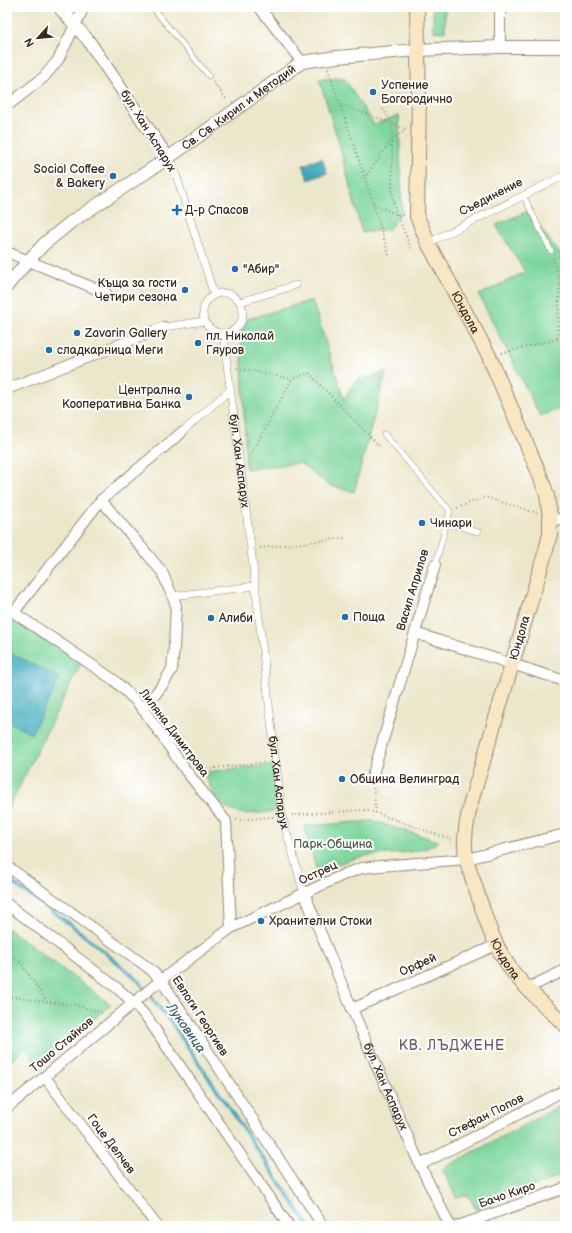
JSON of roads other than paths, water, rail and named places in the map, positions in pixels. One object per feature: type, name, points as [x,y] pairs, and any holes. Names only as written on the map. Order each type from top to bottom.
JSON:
[{"type":"main road","points":[[417,7],[417,50]]},
{"type":"main road","name":"Юндола","points":[[417,50],[419,99],[417,216],[428,243],[489,356],[540,473],[547,495],[550,517],[550,534],[546,550],[471,802],[466,823],[465,843],[467,859],[496,945],[510,969],[565,1025]]},
{"type":"street","name":"бул. Хан Аспарух","points":[[59,7],[88,40],[174,168],[214,295]]},
{"type":"street","points":[[7,106],[44,77],[58,60],[84,7]]},
{"type":"street","points":[[259,7],[302,62]]},
{"type":"street","points":[[500,7],[500,47]]},
{"type":"street","name":"Св. Св. Кирил и Методий","points":[[7,286],[44,244],[71,222],[168,158],[302,62],[417,50],[500,47],[565,47]]},
{"type":"street","name":"Съединение","points":[[428,243],[565,175]]},
{"type":"street","points":[[7,252],[106,292]]},
{"type":"street","points":[[240,302],[296,285]]},
{"type":"street","points":[[226,292],[236,297],[240,302],[244,314],[239,325],[234,330],[223,333],[212,329],[205,321],[203,315],[206,303],[209,298],[214,295],[226,292]]},
{"type":"street","points":[[7,390],[164,327],[205,321]]},
{"type":"street","name":"бул. Хан Аспарух","points":[[223,333],[251,549],[282,816],[304,893],[352,1009],[420,1165],[450,1226]]},
{"type":"street","points":[[11,610],[101,500],[230,390]]},
{"type":"street","points":[[101,500],[162,572],[176,605],[172,668],[164,683],[143,710]]},
{"type":"street","points":[[550,517],[565,521]]},
{"type":"street","name":"Васил Априлов","points":[[372,774],[435,565]]},
{"type":"street","points":[[172,596],[255,586]]},
{"type":"street","name":"Лиляна Димитрова","points":[[11,610],[114,680],[138,703],[186,771],[226,821],[232,928]]},
{"type":"street","points":[[414,632],[565,680]]},
{"type":"street","name":"Острец","points":[[134,1003],[161,980],[232,928],[345,874],[362,868],[467,859],[565,834]]},
{"type":"street","name":"Евлоги Георгиев","points":[[7,866],[150,969],[161,980],[323,1226]]},
{"type":"street","points":[[7,904],[117,988],[134,1003],[148,1019],[289,1226]]},
{"type":"street","name":"Орфей","points":[[352,1009],[496,945]]},
{"type":"street","points":[[528,988],[565,970]]},
{"type":"street","name":"Тошо Стайков","points":[[7,1108],[134,1003]]},
{"type":"street","name":"Гоце Делчев","points":[[45,1077],[157,1226]]},
{"type":"street","name":"Стефан Попов","points":[[420,1165],[565,1090]]},
{"type":"street","name":"Бачо Киро","points":[[458,1226],[565,1188]]},
{"type":"lane","points":[[152,7],[209,76]]},
{"type":"lane","points":[[523,196],[551,251]]},
{"type":"lane","name":"Васил Априлов","points":[[384,434],[450,511],[435,565]]},
{"type":"lane","points":[[446,523],[478,532]]},
{"type":"water","points":[[322,158],[327,173],[308,180],[303,165]]},
{"type":"water","points":[[7,651],[60,678],[31,734],[7,721]]},
{"type":"waterway","name":"Луковица","points":[[7,879],[70,924],[136,978],[171,1022],[309,1226]]},
{"type":"place","name":"Успение Богородично","points":[[373,92]]},
{"type":"place","name":"Social Coffee & Bakery","points":[[113,176]]},
{"type":"place","name":"Д-р Спасов","points":[[177,210]]},
{"type":"place","name":"\"Абир\"","points":[[235,269]]},
{"type":"place","name":"Къща за гости Четири сезона","points":[[185,290]]},
{"type":"place","name":"Zavarin Gallery","points":[[77,333]]},
{"type":"place","name":"пл. Николай Гяуров","points":[[198,343]]},
{"type":"place","name":"сладкарница Меги","points":[[49,350]]},
{"type":"place","name":"Централна Кооперативна Банка","points":[[189,397]]},
{"type":"place","name":"Чинари","points":[[422,523]]},
{"type":"place","name":"Поща","points":[[345,617]]},
{"type":"place","name":"Алиби","points":[[211,618]]},
{"type":"place","name":"Община Велинград","points":[[342,779]]},
{"type":"place","name":"Хранителни Стоки","points":[[261,921]]},
{"type":"district","name":"КВ. ЛЪДЖЕНЕ","points":[[452,1045]]},
{"type":"park label","name":"Парк-Община","points":[[333,844]]}]
